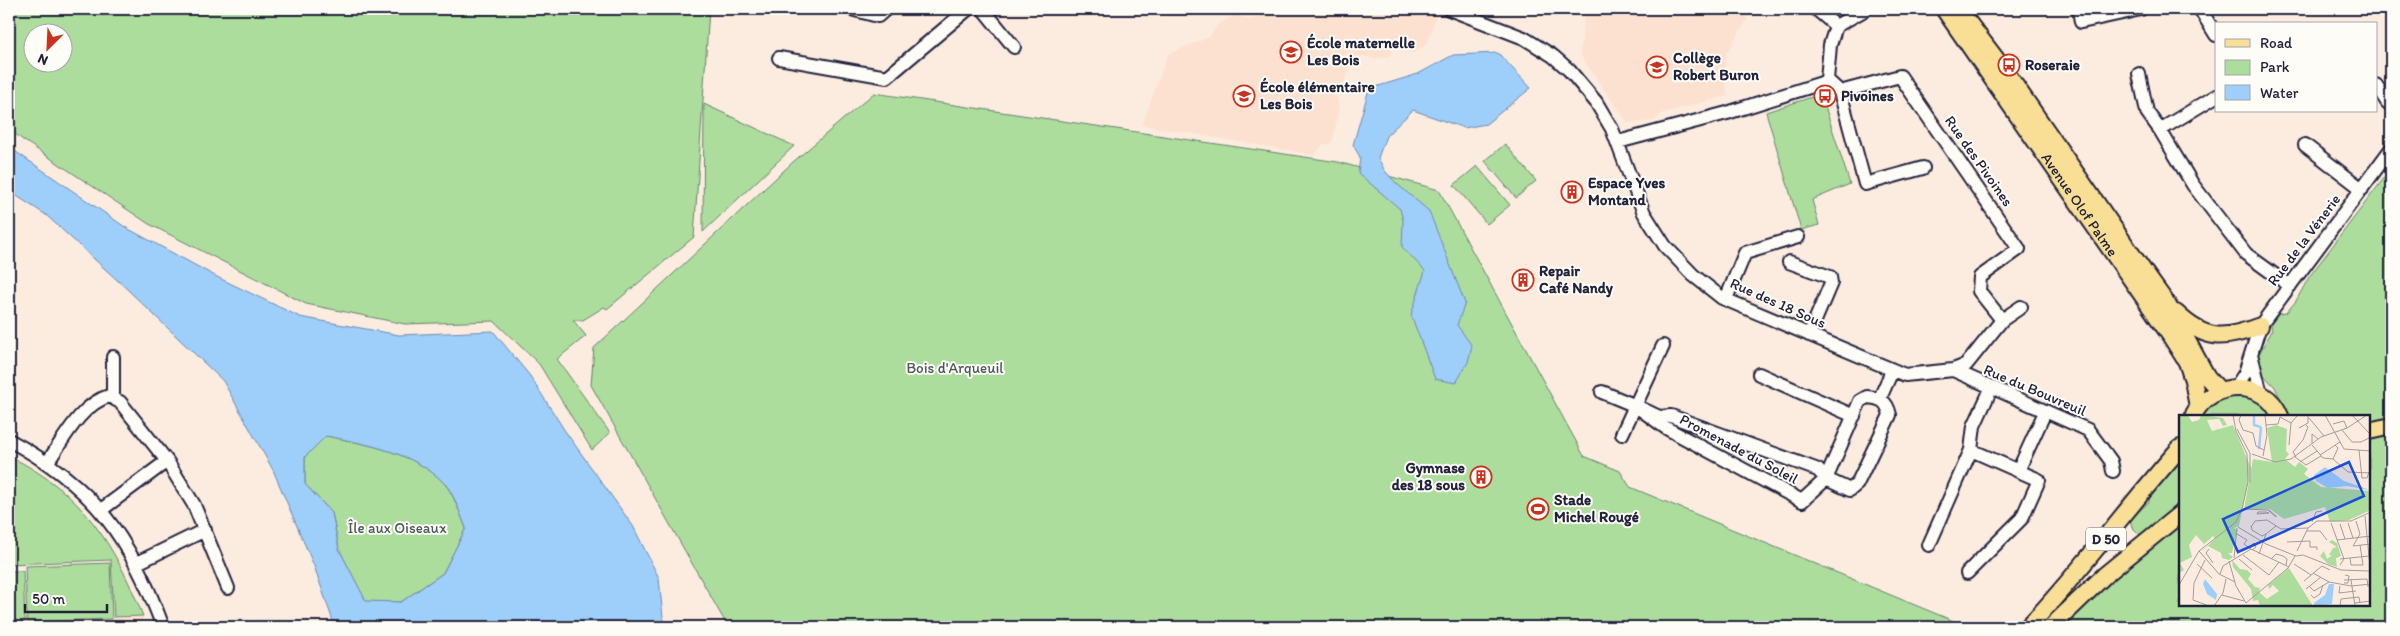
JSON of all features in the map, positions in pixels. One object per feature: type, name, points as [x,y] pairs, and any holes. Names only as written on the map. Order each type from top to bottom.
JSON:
[{"type":"main road","name":"Avenue Olof Palme","points":[[1944,9],[2187,362],[2193,380],[2195,411]]},
{"type":"main road","name":"Avenue Olof Palme","points":[[1958,9],[2005,71],[2167,304],[2207,377],[2220,390]]},
{"type":"main road","points":[[2167,304],[2190,326],[2202,333],[2226,336],[2260,326]]},
{"type":"main road","points":[[2195,411],[2210,395],[2220,390],[2236,387],[2261,394],[2280,415]]},
{"type":"main road","points":[[2371,431],[2391,426]]},
{"type":"main road","name":"D 50","points":[[2028,627],[2084,566],[2155,476],[2179,449]]},
{"type":"main road","name":"D 50","points":[[2051,627],[2105,575],[2179,515]]},
{"type":"street","points":[[851,9],[878,16],[886,9]]},
{"type":"street","points":[[779,58],[887,77],[968,9]]},
{"type":"street","points":[[983,9],[1014,47]]},
{"type":"street","name":"Rue des 18 Sous","points":[[1449,9],[1513,33],[1553,56],[1586,89],[1618,142],[1644,213],[1665,246],[1693,275],[1726,299],[1905,375],[1953,370],[1966,365],[2002,320],[2021,307]]},
{"type":"street","points":[[1816,9],[1836,26]]},
{"type":"street","points":[[1866,9],[1836,26],[1830,45],[1828,80],[1840,92],[1866,184],[1923,168]]},
{"type":"street","points":[[2078,9],[2081,22],[2141,9]]},
{"type":"street","points":[[2200,9],[2215,33]]},
{"type":"street","points":[[2138,74],[2148,112],[2193,185],[2246,254],[2290,286]]},
{"type":"street","name":"Rue des Pivoines","points":[[1840,92],[1900,76],[2020,248],[1980,277],[1979,291],[2002,320]]},
{"type":"street","points":[[1618,142],[1727,113],[1814,87],[1828,80]]},
{"type":"street","points":[[2378,88],[2391,105]]},
{"type":"street","points":[[2160,130],[2215,97]]},
{"type":"street","points":[[2305,145],[2362,189]]},
{"type":"street","name":"Rue de la Vénerie","points":[[2236,387],[2245,373],[2260,326],[2391,149]]},
{"type":"street","points":[[1726,299],[1745,253],[1798,236]]},
{"type":"street","points":[[1789,262],[1830,277],[1831,283],[1809,335]]},
{"type":"street","points":[[1622,434],[1663,346]]},
{"type":"street","points":[[2251,354],[2261,394]]},
{"type":"street","points":[[113,357],[113,397]]},
{"type":"street","name":"Rue du Bouvreuil","points":[[1953,370],[1991,389],[2088,430],[2111,461],[2113,471]]},
{"type":"street","points":[[1880,398],[1892,371]]},
{"type":"street","points":[[1759,374],[1854,416]]},
{"type":"street","points":[[1929,544],[1971,450],[1974,426],[1991,389]]},
{"type":"street","name":"Promenade du Soleil","points":[[1602,392],[1636,406],[1659,417],[1671,416],[1818,470],[1826,479],[1850,490],[1858,484],[1890,415],[1888,405],[1880,398],[1867,397],[1860,401],[1826,479],[1802,501],[1666,428],[1636,406]]},
{"type":"street","points":[[47,462],[80,416],[97,401],[109,396],[113,397],[120,402],[167,461],[194,505],[228,588]]},
{"type":"street","points":[[2018,471],[2045,412]]},
{"type":"street","points":[[9,440],[47,462],[68,478],[101,510],[136,563],[162,627]]},
{"type":"street","points":[[1967,573],[2022,518],[2039,480],[1971,450]]},
{"type":"street","points":[[101,510],[167,461]]},
{"type":"street","points":[[136,563],[205,530]]},
{"type":"shaded area","points":[[1283,9],[1425,9],[1437,13],[1427,44],[1413,53],[1393,47],[1389,58],[1374,59],[1363,55],[1360,61],[1354,59],[1337,98],[1339,107],[1333,141],[1330,144],[1324,144],[1314,155],[1142,125],[1168,54],[1209,37],[1218,24],[1237,15],[1251,20]]},
{"type":"shaded area","name":"Collège Robert Buron","points":[[1585,9],[1741,9],[1748,19],[1726,54],[1724,79],[1728,96],[1663,113],[1654,121],[1628,123],[1580,55]]},
{"type":"shaded area","points":[[142,617],[145,627],[9,627],[9,624]]},
{"type":"green space","points":[[9,9],[709,9],[694,237],[607,309],[604,307],[583,320],[573,320],[586,336],[557,359],[610,433],[592,450],[539,364],[494,321],[405,324],[306,304],[149,224],[9,129]]},
{"type":"green space","name":"Bois d'Arqueuil","points":[[874,93],[1338,162],[1439,190],[1584,456],[1620,471],[1630,487],[1968,627],[728,627],[591,385],[594,348],[793,162]]},
{"type":"green space","points":[[1821,94],[1850,184],[1812,200],[1819,225],[1801,230],[1766,112]]},
{"type":"green space","points":[[704,104],[794,146],[703,232]]},
{"type":"green space","points":[[1505,144],[1536,181],[1516,198],[1485,161]]},
{"type":"green space","points":[[1477,166],[1510,205],[1487,224],[1454,185]]},
{"type":"green space","points":[[2391,169],[2391,627],[2058,627],[2150,545],[2132,527],[2130,520],[2149,502],[2151,488],[2179,460],[2179,606],[2370,606],[2370,415],[2289,415],[2275,387],[2259,370],[2256,359],[2272,331],[2271,324],[2279,314],[2286,313],[2296,301],[2309,277]]},
{"type":"green space","points":[[2244,392],[2284,415],[2198,415],[2213,398]]},
{"type":"green space","name":"Île aux Oiseaux","points":[[326,436],[373,446],[419,464],[444,483],[457,504],[466,528],[443,573],[401,602],[366,602],[339,549],[332,513],[305,484],[305,457]]},
{"type":"green space","points":[[9,456],[35,470],[57,486],[76,503],[92,522],[120,565],[143,616],[114,617],[111,560],[9,564]]},
{"type":"green space","points":[[110,563],[112,619],[27,622],[25,566]]},
{"type":"green space","points":[[11,571],[23,571],[25,622],[13,623]]},
{"type":"water","points":[[1498,53],[1531,88],[1486,124],[1464,128],[1413,110],[1386,136],[1378,158],[1385,171],[1397,184],[1429,211],[1465,303],[1457,325],[1472,346],[1468,362],[1456,383],[1435,379],[1411,315],[1425,271],[1402,247],[1403,220],[1400,209],[1358,173],[1360,157],[1353,145],[1369,89],[1418,74],[1453,55]]},
{"type":"water","points":[[9,147],[125,227],[215,276],[300,317],[399,335],[493,331],[530,376],[565,431],[633,526],[659,578],[664,627],[335,627],[314,566],[273,470],[223,381],[46,215],[9,191]],"holes":[[[326,436],[373,446],[419,464],[444,483],[457,504],[466,528],[443,573],[401,602],[366,601],[339,549],[332,513],[305,484],[305,457]]]},
{"type":"place","name":"École maternelle Les Bois","points":[[1291,52]]},
{"type":"place","name":"Roseraie","points":[[2009,65]]},
{"type":"place","name":"Collège Robert Buron","points":[[1657,67]]},
{"type":"place","name":"École élémentaire Les Bois","points":[[1244,96]]},
{"type":"place","name":"Pivoines","points":[[1825,96]]},
{"type":"place","name":"Espace Yves Montand","points":[[1572,192]]},
{"type":"place","name":"Repair Café Nandy","points":[[1523,280]]},
{"type":"place","name":"Gymnase des 18 sous","points":[[1481,477]]},
{"type":"place","name":"Stade Michel Rougé","points":[[1538,509]]}]
